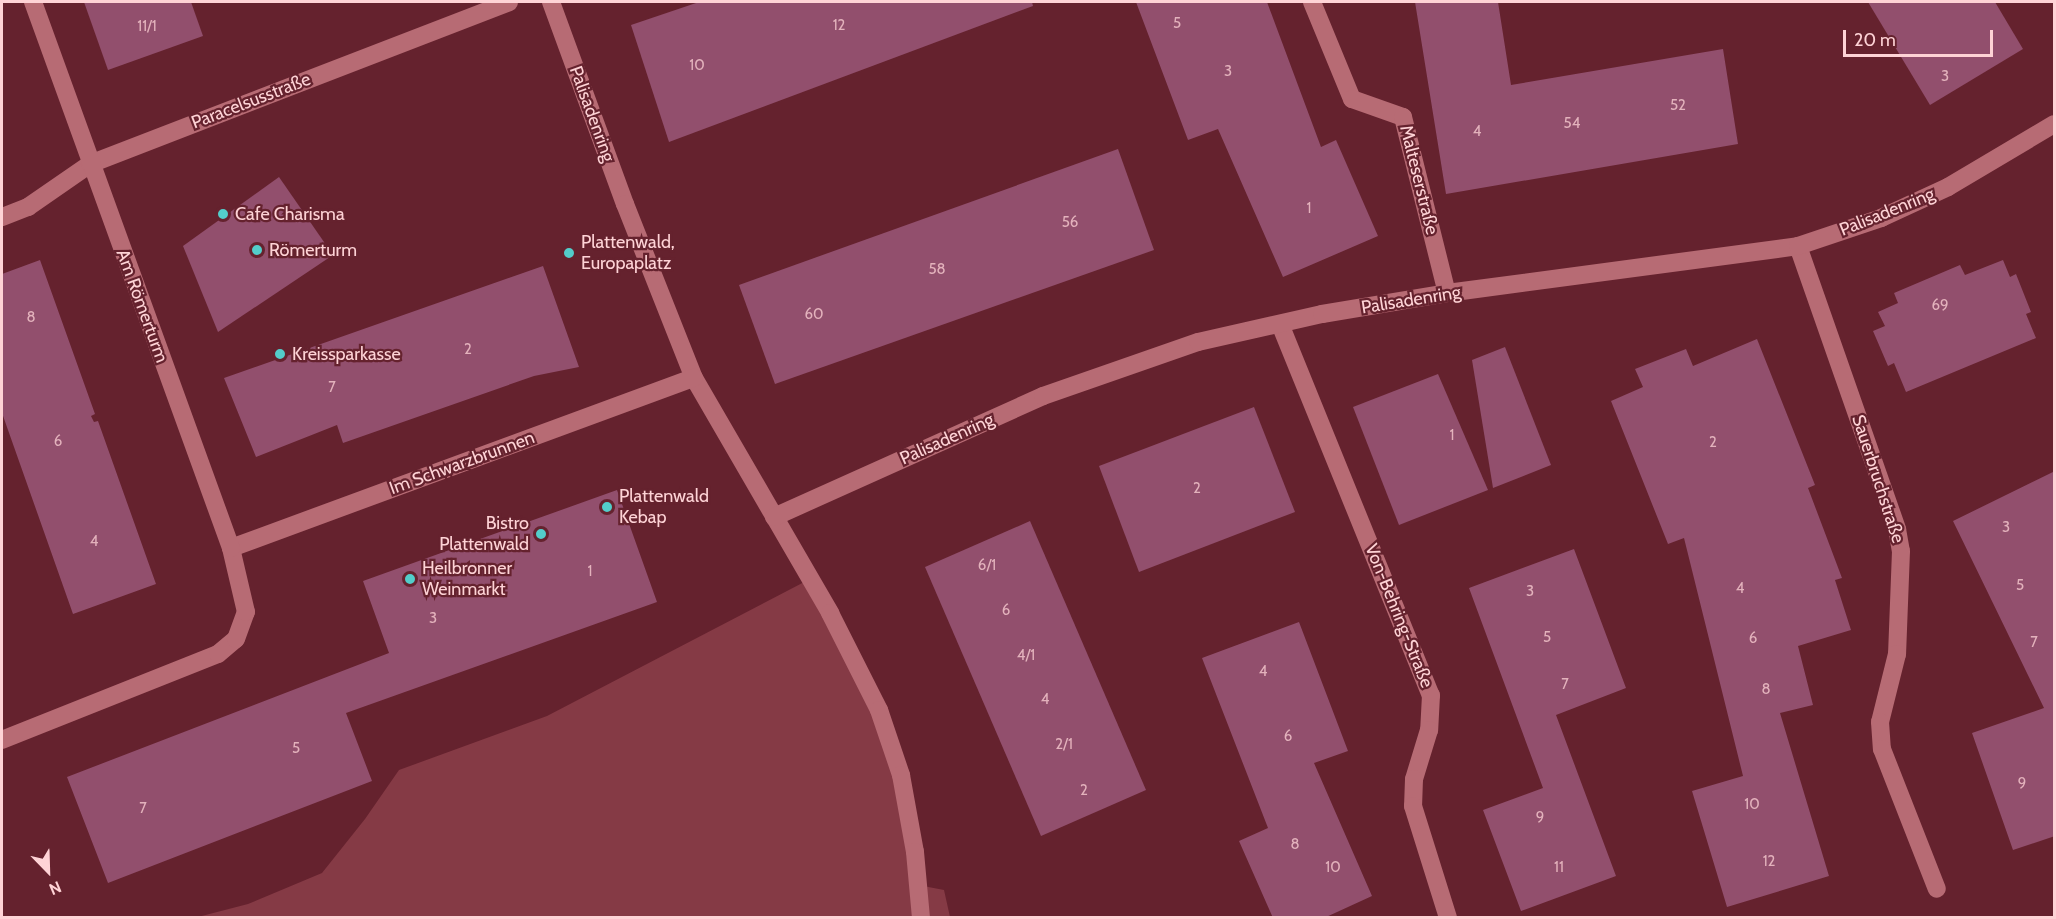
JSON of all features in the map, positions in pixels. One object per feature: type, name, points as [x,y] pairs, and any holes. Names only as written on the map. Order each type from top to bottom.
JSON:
[{"type":"street","name":"Am Römerturm","points":[[2,740],[218,654],[236,639],[246,612],[231,548],[33,2]]},
{"type":"street","name":"Paracelsusstraße","points":[[2,218],[28,207],[90,164],[509,2]]},
{"type":"street","name":"Palisadenring","points":[[551,2],[609,162],[694,378],[830,613],[879,710],[901,775],[915,852],[921,918]]},
{"type":"street","name":"Malteserstraße","points":[[1312,2],[1352,99],[1403,117],[1447,293]]},
{"type":"street","name":"Palisadenring","points":[[774,517],[1043,396],[1198,342],[1280,324],[1447,293],[1798,246],[1881,218],[1948,188],[2055,124]]},
{"type":"street","name":"Sauerbruchstraße","points":[[1798,246],[1898,529],[1901,551],[1897,654],[1880,722],[1882,749],[1937,889]]},
{"type":"street","name":"Von-Behring-Straße","points":[[1280,324],[1431,695],[1429,730],[1414,779],[1413,806],[1448,918]]},
{"type":"street","name":"Im Schwarzbrunnen","points":[[231,548],[694,378]]},
{"type":"shaded area","points":[[810,579],[879,710],[918,885],[944,890],[950,917],[194,918],[248,904],[322,873],[365,819],[399,770],[547,716]]},
{"type":"building","points":[[84,2],[191,2],[203,36],[108,70]]},
{"type":"building","points":[[699,2],[1032,2],[1033,6],[669,142],[631,25]]},
{"type":"building","points":[[1136,2],[1267,2],[1321,147],[1336,140],[1378,236],[1283,277],[1218,129],[1188,140]]},
{"type":"building","points":[[1415,2],[1498,2],[1511,85],[1723,49],[1738,144],[1446,194]]},
{"type":"building","points":[[1868,2],[1995,2],[2023,49],[1930,105]]},
{"type":"building","points":[[1118,149],[1154,250],[775,384],[739,285]]},
{"type":"building","name":"Römerturm","points":[[279,177],[333,255],[218,332],[183,246]]},
{"type":"building","points":[[40,260],[95,414],[91,416],[94,422],[98,421],[156,584],[73,614],[2,413],[2,274]]},
{"type":"building","points":[[2003,260],[2010,277],[2016,274],[2031,312],[2026,314],[2036,338],[1906,392],[1894,363],[1888,366],[1873,331],[1885,326],[1878,312],[1898,303],[1894,293],[1960,265],[1965,275]]},
{"type":"building","points":[[543,266],[579,367],[534,376],[343,443],[337,425],[256,457],[224,378]]},
{"type":"building","points":[[1757,339],[1815,485],[1808,488],[1842,578],[1835,580],[1851,630],[1798,646],[1813,705],[1780,713],[1829,876],[1727,907],[1692,791],[1743,776],[1684,538],[1668,544],[1611,401],[1643,387],[1635,369],[1686,349],[1693,366]]},
{"type":"building","points":[[1505,347],[1551,465],[1493,488],[1472,360]]},
{"type":"building","points":[[1438,374],[1488,490],[1399,525],[1353,407]]},
{"type":"building","points":[[1254,407],[1295,512],[1139,572],[1099,466]]},
{"type":"building","points":[[2055,471],[2055,836],[2013,850],[1972,733],[2044,708],[1953,521]]},
{"type":"building","points":[[617,490],[657,602],[346,713],[372,781],[108,883],[67,777],[389,653],[363,581]]},
{"type":"building","points":[[1030,521],[1146,790],[1041,836],[925,567]]},
{"type":"building","points":[[1574,549],[1626,688],[1556,715],[1616,876],[1521,911],[1483,810],[1543,788],[1469,588]]},
{"type":"building","points":[[1299,622],[1348,751],[1314,763],[1372,896],[1324,918],[1273,918],[1239,841],[1268,828],[1202,658]]},
{"type":"place","name":"Cafe Charisma","points":[[223,214]]},
{"type":"place","name":"Römerturm","points":[[257,250]]},
{"type":"place","name":"Plattenwald, Europaplatz","points":[[569,253]]},
{"type":"place","name":"Kreissparkasse","points":[[280,354]]},
{"type":"place","name":"Plattenwald Kebap","points":[[607,507]]},
{"type":"place","name":"Bistro Plattenwald","points":[[541,534]]},
{"type":"place","name":"Heilbronner Weinmarkt","points":[[410,579]]}]
